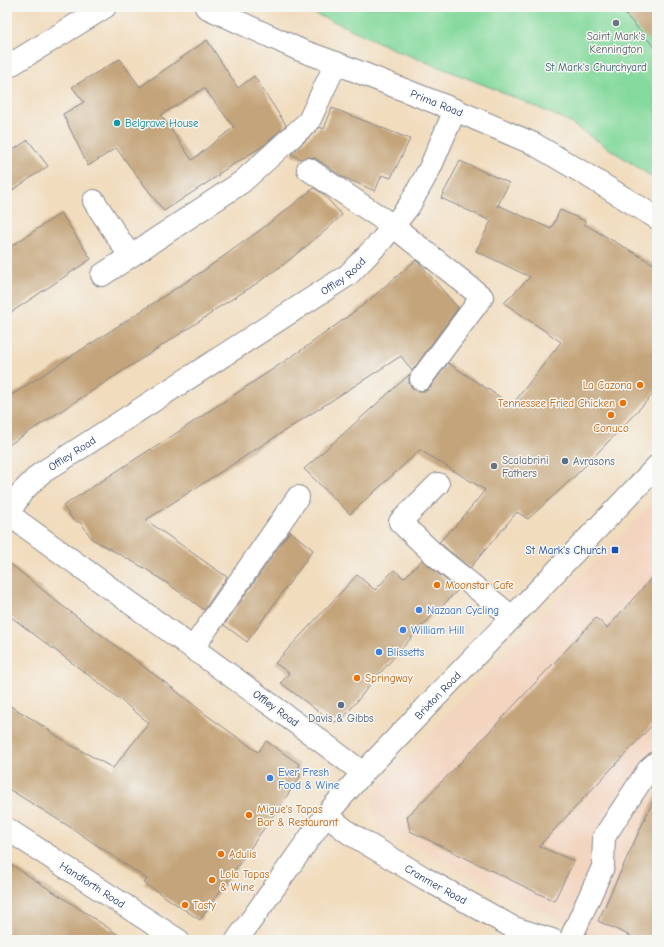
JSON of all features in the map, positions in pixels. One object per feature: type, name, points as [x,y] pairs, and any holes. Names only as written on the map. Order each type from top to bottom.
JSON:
[{"type":"main road","points":[[7,67],[104,7]]},
{"type":"main road","name":"Prima Road","points":[[206,7],[300,50],[455,110],[534,144],[657,218]]},
{"type":"main road","points":[[102,275],[242,182],[309,121],[336,63]]},
{"type":"main road","name":"Offley Road","points":[[363,773],[8,514],[22,492],[40,474],[348,275],[382,240],[409,206],[430,168],[455,110]]},
{"type":"main road","points":[[308,169],[393,226],[482,297],[421,379]]},
{"type":"main road","points":[[94,201],[130,256]]},
{"type":"main road","name":"Brixton Road","points":[[237,940],[326,815],[363,773],[657,466]]},
{"type":"main road","points":[[438,484],[400,522],[436,556],[512,617]]},
{"type":"main road","points":[[193,648],[298,497]]},
{"type":"main road","points":[[570,940],[603,867],[604,837],[648,770],[657,762]]},
{"type":"main road","name":"Cranmer Road","points":[[326,815],[349,833],[426,879],[514,928],[552,940]]},
{"type":"main road","name":"Handforth Road","points":[[7,829],[178,940]]},
{"type":"shaded area","points":[[657,499],[657,940],[601,940],[442,861],[397,836],[380,834],[370,797],[539,618]]},
{"type":"green space","name":"St Mark's Churchyard","points":[[297,7],[657,7],[657,180],[564,119],[492,88],[393,49],[340,24]]},
{"type":"building","points":[[619,7],[657,7],[657,50]]},
{"type":"building","name":"Belgrave House","points":[[207,40],[238,88],[254,76],[286,125],[263,146],[218,174],[219,175],[164,211],[116,148],[88,166],[63,114],[84,102],[72,87],[120,59],[140,87]],"holes":[[[204,88],[234,127],[192,160],[161,115]]]},
{"type":"building","points":[[332,108],[410,139],[391,178],[382,175],[375,191],[343,177],[315,158],[308,157],[301,159],[291,154],[320,127],[324,129]]},
{"type":"building","points":[[28,140],[48,166],[7,194],[7,154]]},
{"type":"building","points":[[460,161],[509,183],[498,205],[551,229],[560,210],[585,221],[584,224],[657,266],[657,390],[574,477],[528,519],[517,512],[470,568],[439,542],[459,522],[485,490],[420,450],[350,514],[304,469],[410,374],[409,384],[413,389],[426,391],[448,363],[512,405],[561,342],[504,303],[530,277],[476,251],[491,221],[441,198]]},
{"type":"building","points":[[314,188],[323,194],[342,215],[325,231],[284,264],[250,288],[7,446],[7,398],[206,269],[263,228]]},
{"type":"building","points":[[61,213],[91,259],[7,315],[7,249]]},
{"type":"building","points":[[416,260],[458,308],[412,371],[401,356],[146,520],[227,577],[204,610],[146,569],[92,539],[81,523],[73,520],[63,506],[151,450],[306,347],[362,306]]},
{"type":"building","points":[[290,531],[313,550],[247,642],[224,625]]},
{"type":"building","points":[[422,560],[458,590],[419,629],[374,680],[341,721],[332,722],[281,683],[289,673],[275,663],[357,575],[375,590],[394,570],[404,578]]},
{"type":"building","points":[[7,561],[60,604],[205,714],[258,752],[266,741],[299,764],[300,777],[200,920],[144,883],[147,879],[70,827],[7,788],[7,704],[69,744],[113,768],[149,723],[111,692],[7,614]]},
{"type":"building","points":[[657,572],[657,720],[539,846],[574,861],[554,901],[410,831],[407,817],[462,761],[596,618],[607,628]]},
{"type":"building","points":[[657,792],[657,940],[639,940],[598,921]]},
{"type":"building","points":[[7,862],[77,907],[126,940],[7,940]]},
{"type":"place","name":"Saint Mark's Kennington","points":[[616,23]]},
{"type":"place","name":"Belgrave House","points":[[117,123]]},
{"type":"place","name":"La Cazona","points":[[640,385]]},
{"type":"place","name":"Tennessee Fried Chicken","points":[[623,403]]},
{"type":"place","name":"Conuco","points":[[611,415]]},
{"type":"place","name":"Avrasons","points":[[565,461]]},
{"type":"place","name":"Scalabrini Fathers","points":[[494,466]]},
{"type":"place","name":"St Mark's Church","points":[[615,550]]},
{"type":"place","name":"Moonstar Cafe","points":[[437,585]]},
{"type":"place","name":"Nazaan Cycling","points":[[419,610]]},
{"type":"place","name":"William Hill","points":[[403,630]]},
{"type":"place","name":"Blissetts","points":[[379,652]]},
{"type":"place","name":"Springway","points":[[357,678]]},
{"type":"place","name":"Davis & Gibbs","points":[[341,705]]},
{"type":"place","name":"Ever Fresh Food & Wine","points":[[270,778]]},
{"type":"place","name":"Migue's Tapas Bar & Restaurant","points":[[249,815]]},
{"type":"place","name":"Adulis","points":[[221,854]]},
{"type":"place","name":"Lola Tapas & Wine","points":[[212,880]]},
{"type":"place","name":"Tasty","points":[[185,905]]}]
